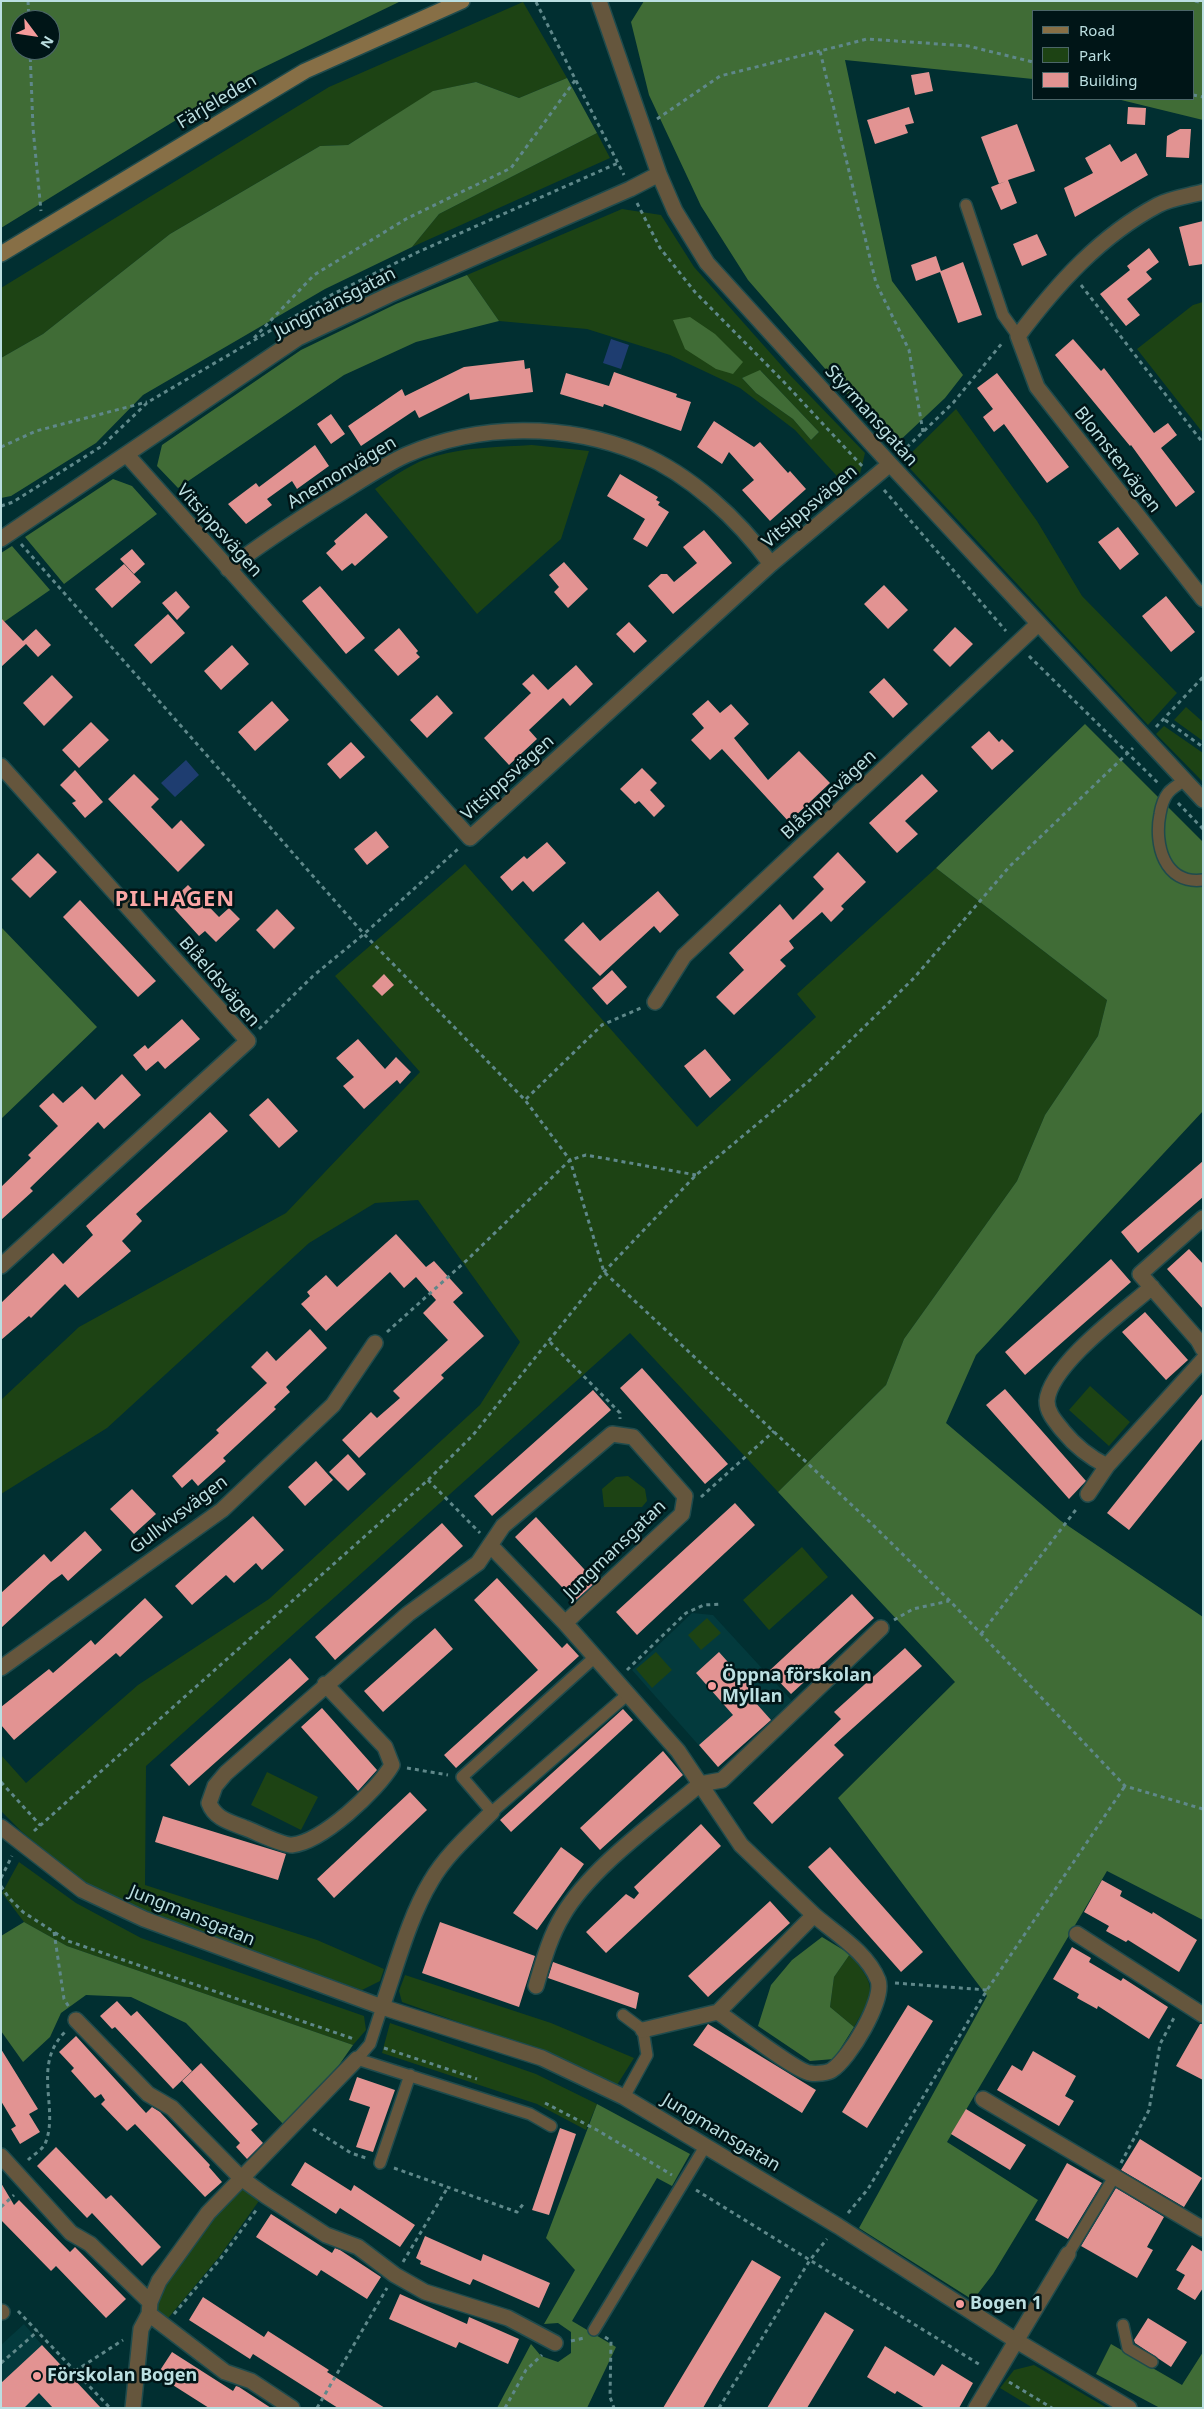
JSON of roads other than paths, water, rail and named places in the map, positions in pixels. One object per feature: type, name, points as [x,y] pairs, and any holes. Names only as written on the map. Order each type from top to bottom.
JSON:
[{"type":"main road","name":"Färjeleden","points":[[1,254],[305,71],[462,1]]},
{"type":"street","name":"Styrmansgatan","points":[[599,1],[659,174],[675,211],[707,263],[890,464],[1203,800]]},
{"type":"street","name":"Jungmansgatan","points":[[6,536],[298,338],[630,189],[659,174]]},
{"type":"street","points":[[1018,336],[1070,272],[1107,237],[1160,204],[1203,192]]},
{"type":"street","name":"Blomstervägen","points":[[1018,336],[1037,387],[1203,599]]},
{"type":"street","name":"Anemonvägen","points":[[228,569],[294,523],[374,472],[407,455],[475,434],[513,430],[552,432],[600,441],[639,454],[676,474],[703,494],[731,518],[757,545],[771,564]]},
{"type":"street","name":"Vitsippsvägen","points":[[126,455],[470,838],[771,564],[890,464]]},
{"type":"street","name":"Blåsippsvägen","points":[[655,1002],[684,956],[1038,624]]},
{"type":"street","name":"Blåeldsvägen","points":[[1,766],[248,1040],[1,1266]]},
{"type":"street","points":[[1203,1218],[1140,1274],[1198,1340],[1203,1349]]},
{"type":"street","points":[[1107,1466],[1089,1457],[1073,1444],[1050,1414],[1047,1402],[1051,1384],[1066,1362],[1152,1286]]},
{"type":"street","name":"Gullvivsvägen","points":[[1,1668],[222,1510],[333,1405],[375,1343]]},
{"type":"street","points":[[1088,1494],[1107,1466],[1203,1360]]},
{"type":"street","name":"Jungmansgatan","points":[[565,1622],[682,1514],[685,1496],[633,1436],[612,1434],[503,1526],[490,1544],[565,1622],[678,1750],[741,1844],[814,1915],[860,1953],[878,1982],[875,2008],[846,2057],[831,2071],[808,2073],[756,2040],[718,2012]]},
{"type":"street","points":[[325,1684],[386,1747],[392,1766],[383,1780],[327,1831],[303,1842],[289,1845],[223,1820],[212,1812],[209,1803],[215,1786],[226,1773],[325,1684],[408,1614],[478,1563],[490,1544]]},
{"type":"street","points":[[536,1986],[544,1958],[562,1915],[593,1875],[700,1784],[722,1780],[881,1628]]},
{"type":"street","points":[[382,2007],[404,1942],[430,1882],[453,1851],[492,1812]]},
{"type":"street","name":"Jungmansgatan","points":[[2,1830],[82,1890],[144,1920],[382,2007],[542,2058],[624,2097],[838,2226],[1015,2340],[1129,2408]]},
{"type":"street","points":[[643,2030],[718,2012],[814,1915]]},
{"type":"street","points":[[1077,1934],[1203,2015]]},
{"type":"street","points":[[76,2020],[148,2094],[172,2108],[241,2178],[266,2196],[326,2235],[358,2247],[395,2275],[425,2292],[508,2318],[555,2343]]},
{"type":"street","points":[[133,2408],[141,2329],[159,2281],[208,2213],[301,2120],[357,2059]]},
{"type":"street","points":[[983,2099],[1203,2229]]},
{"type":"street","points":[[1,2156],[71,2233],[90,2244],[149,2308],[163,2327],[224,2372],[251,2381],[292,2408]]},
{"type":"street","points":[[976,2408],[1068,2254]]},
{"type":"lane","name":"Blomstervägen","points":[[966,205],[1003,315],[1018,336]]},
{"type":"lane","points":[[1184,780],[1168,793],[1164,802],[1158,828],[1158,844],[1162,858],[1172,869],[1183,877],[1196,881],[1203,880]]},
{"type":"lane","points":[[595,1657],[462,1777],[492,1812],[628,1694]]},
{"type":"lane","points":[[382,2007],[370,2044],[357,2059],[530,2114],[551,2126]]},
{"type":"lane","points":[[622,2015],[643,2030],[647,2055],[624,2097]]},
{"type":"lane","points":[[380,2163],[410,2075]]},
{"type":"lane","points":[[594,2330],[706,2145]]},
{"type":"lane","points":[[1068,2254],[1114,2177]]},
{"type":"lane","points":[[1123,2325],[1128,2348],[1152,2362]]},
{"type":"water","points":[[611,339],[629,345],[621,369],[603,363]]},
{"type":"water","points":[[186,760],[199,775],[175,797],[161,783]]},
{"type":"place","name":"Öppna förskolan Myllan","points":[[712,1686]]},
{"type":"place","name":"Bogen 1","points":[[960,2304]]},
{"type":"place","name":"Förskolan Bogen","points":[[37,2376]]},
{"type":"district","name":"PILHAGEN","points":[[175,900]]}]
